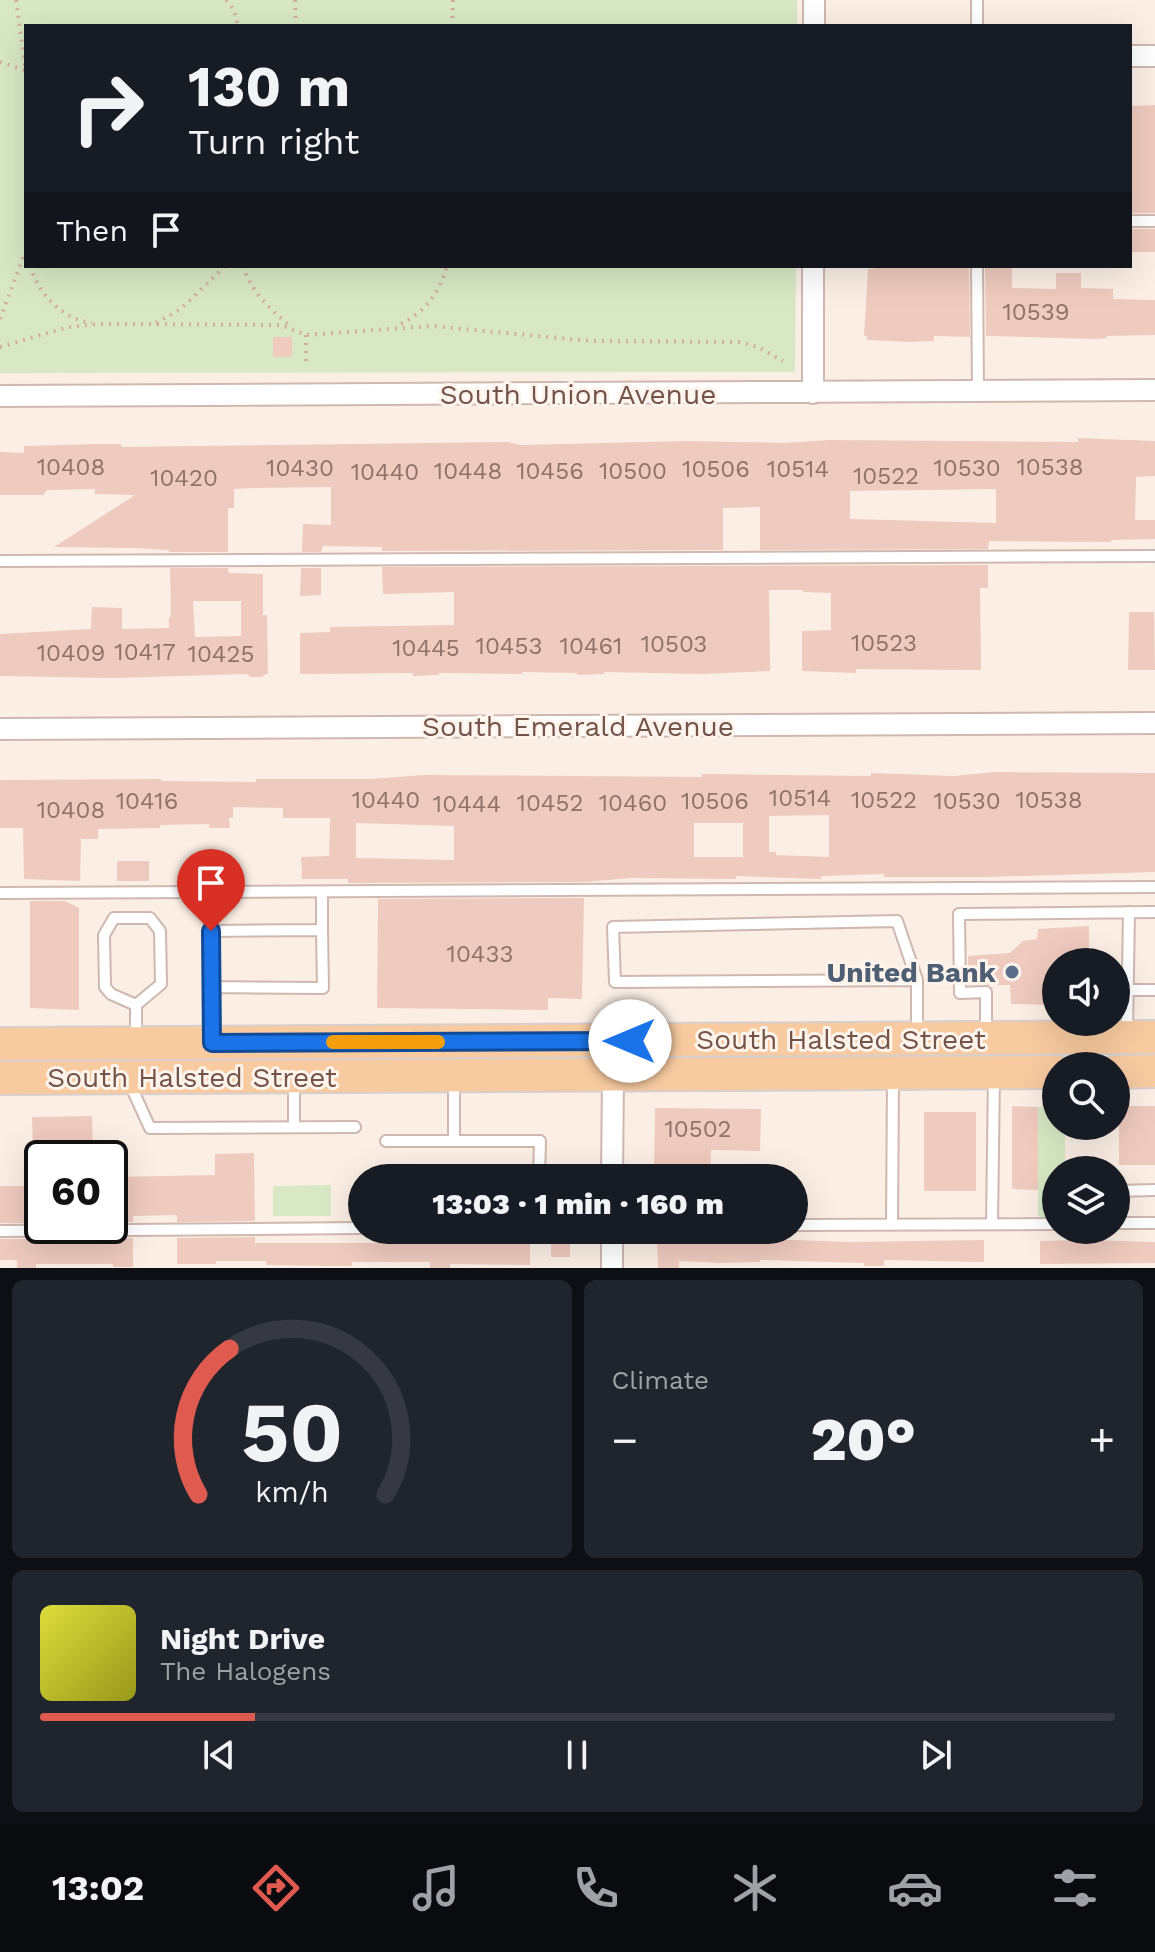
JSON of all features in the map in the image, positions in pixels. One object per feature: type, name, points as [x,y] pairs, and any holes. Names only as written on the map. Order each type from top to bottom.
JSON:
[{"type":"main road","name":"South Halsted Street","points":[[0,1044],[1141,1038]]},
{"type":"main road","points":[[613,1041],[613,1075]]},
{"type":"main road","points":[[1130,1072],[1155,1071]]},
{"type":"main road","name":"South Halsted Street","points":[[0,1078],[1042,1072]]},
{"type":"street","points":[[814,0],[814,24]]},
{"type":"street","points":[[1132,56],[1155,56]]},
{"type":"street","points":[[813,268],[813,393]]},
{"type":"street","name":"South Union Avenue","points":[[0,396],[1155,390]]},
{"type":"street","name":"South Emerald Avenue","points":[[0,729],[1155,723]]},
{"type":"street","points":[[612,1164],[613,1075]]},
{"type":"street","points":[[612,1244],[612,1268]]},
{"type":"lane","points":[[977,0],[977,24]]},
{"type":"lane","points":[[1132,221],[1155,221]]},
{"type":"lane","points":[[977,268],[978,391]]},
{"type":"lane","points":[[0,561],[1155,556]]},
{"type":"lane","points":[[0,893],[1155,887]]},
{"type":"lane","points":[[212,987],[323,988],[322,892]]},
{"type":"lane","points":[[1129,912],[1129,948]]},
{"type":"lane","points":[[986,1038],[986,992],[960,993],[959,914],[1155,912]]},
{"type":"lane","points":[[114,918],[150,918],[160,931],[161,984],[136,1005],[111,994],[105,987],[104,935],[114,918]]},
{"type":"lane","points":[[917,980],[615,982],[613,927],[897,921],[917,980],[917,1039]]},
{"type":"lane","points":[[212,1043],[211,931],[322,930]]},
{"type":"lane","points":[[1130,990],[1155,990]]},
{"type":"lane","points":[[1130,997],[1141,1038]]},
{"type":"lane","points":[[136,1005],[136,1043]]},
{"type":"lane","points":[[992,1224],[994,1072]]},
{"type":"lane","points":[[892,1225],[893,1073]]},
{"type":"lane","points":[[454,1075],[454,1141]]},
{"type":"lane","points":[[294,1076],[294,1126]]},
{"type":"lane","points":[[126,1077],[150,1128],[355,1127]]},
{"type":"lane","points":[[386,1141],[540,1141],[539,1164]]},
{"type":"lane","points":[[1130,1191],[1155,1190]]},
{"type":"lane","points":[[1130,1223],[1155,1223]]},
{"type":"lane","points":[[808,1225],[1042,1224]]},
{"type":"lane","points":[[0,1231],[348,1228]]},
{"type":"path","points":[[16,0],[24,57]]},
{"type":"path","points":[[226,0],[234,10],[238,24]]},
{"type":"path","points":[[295,0],[296,24]]},
{"type":"path","points":[[452,24],[453,0]]},
{"type":"path","points":[[0,62],[24,70]]},
{"type":"path","points":[[0,319],[24,255]]},
{"type":"path","points":[[31,268],[38,285],[66,315],[99,324]]},
{"type":"path","points":[[154,324],[181,309],[223,268]]},
{"type":"path","points":[[244,268],[263,302],[295,330]]},
{"type":"path","points":[[397,327],[427,306],[439,290],[446,268]]},
{"type":"path","points":[[0,347],[68,327],[99,324],[281,325],[306,335],[431,326],[592,341],[740,342],[758,347],[783,361]]},
{"type":"path","points":[[306,335],[306,364]]},
{"type":"green space","points":[[0,0],[797,0],[797,24],[24,24],[24,268],[796,268],[795,372],[0,373]]},
{"type":"green space","points":[[1038,1107],[1042,1107],[1042,1140],[1065,1140],[1065,1156],[1042,1156],[1042,1217],[1038,1216]]},
{"type":"green space","points":[[331,1185],[331,1216],[273,1216],[273,1186]]},
{"type":"building","points":[[1155,105],[1155,213],[1132,213],[1132,106]]},
{"type":"building","points":[[1132,229],[1155,229],[1155,252],[1132,252]]},
{"type":"building","points":[[969,268],[970,337],[934,336],[934,341],[910,342],[867,340],[864,336],[868,269]]},
{"type":"building","points":[[985,268],[1012,268],[1012,288],[1056,289],[1056,273],[1081,273],[1081,288],[1113,289],[1113,299],[1155,300],[1155,335],[1096,339],[986,336]]},
{"type":"building","points":[[273,337],[292,337],[292,357],[273,357]]},
{"type":"building","points":[[1078,438],[1155,441],[1155,476],[1136,477],[1135,520],[1155,520],[1155,539],[1111,542],[989,541],[988,549],[760,550],[760,507],[723,508],[723,550],[382,551],[382,547],[323,546],[321,552],[302,552],[303,524],[331,525],[331,487],[234,489],[234,508],[228,508],[228,552],[169,552],[133,548],[54,547],[135,495],[95,494],[95,489],[47,490],[43,495],[0,495],[0,452],[24,453],[24,446],[508,442],[521,445],[829,440],[1078,442]],"holes":[[[996,489],[996,523],[850,519],[850,491]]]},
{"type":"building","points":[[988,565],[988,588],[980,588],[981,670],[802,671],[802,631],[831,630],[831,593],[769,590],[770,671],[702,674],[604,672],[577,675],[522,672],[413,676],[413,673],[300,674],[300,633],[330,632],[330,627],[454,625],[454,592],[383,594],[382,567]]},
{"type":"building","points":[[170,568],[228,568],[229,573],[263,574],[268,673],[261,677],[246,674],[114,678],[0,676],[0,634],[91,629],[92,607],[122,608],[122,629],[169,628]],"holes":[[[193,601],[241,601],[241,636],[195,637]]]},
{"type":"building","points":[[301,568],[321,568],[321,595],[300,596]]},
{"type":"building","points":[[1129,612],[1154,612],[1155,670],[1128,670]]},
{"type":"building","points":[[995,772],[1155,773],[1155,872],[987,877],[884,877],[884,874],[821,876],[821,879],[736,876],[736,879],[632,878],[584,882],[348,883],[348,879],[302,879],[301,857],[329,856],[330,818],[283,818],[283,808],[233,807],[233,818],[229,818],[230,828],[209,828],[209,824],[98,829],[98,839],[81,839],[80,881],[24,879],[23,828],[0,828],[0,780],[256,782],[256,779],[371,779],[423,775],[702,777],[702,774],[871,776],[871,773],[954,776]],"holes":[[[829,815],[829,857],[776,855],[776,852],[769,852],[769,816]],[[356,823],[454,826],[454,860],[356,858]],[[694,823],[743,823],[743,857],[694,857]]]},
{"type":"building","points":[[117,861],[149,861],[149,881],[117,881]]},
{"type":"building","points":[[208,861],[225,861],[226,878],[208,878]]},
{"type":"building","points":[[584,898],[582,999],[548,998],[548,1010],[377,1008],[378,899]]},
{"type":"building","points":[[30,901],[65,901],[79,908],[79,1010],[30,1008]]},
{"type":"building","name":"United Bank","points":[[1089,926],[1089,948],[1042,948],[1042,1005],[1011,1004],[1010,985],[968,985],[968,956],[1010,953],[1023,941],[1037,939],[1038,929]]},
{"type":"building","points":[[1012,1106],[1038,1107],[1038,1190],[1012,1189]]},
{"type":"building","points":[[1130,1106],[1155,1106],[1155,1165],[1130,1165],[1130,1156],[1119,1156],[1119,1140],[1130,1140]]},
{"type":"building","points":[[655,1108],[761,1109],[760,1151],[711,1150],[710,1164],[654,1164]]},
{"type":"building","points":[[924,1112],[976,1112],[976,1191],[924,1191]]},
{"type":"building","points":[[92,1116],[93,1140],[33,1140],[32,1117]]},
{"type":"building","points":[[254,1153],[255,1221],[177,1222],[177,1215],[133,1216],[133,1222],[128,1222],[128,1177],[215,1175],[215,1154]]},
{"type":"building","points":[[0,1186],[24,1186],[24,1223],[0,1223]]},
{"type":"building","points":[[255,1237],[255,1243],[530,1244],[530,1265],[450,1264],[450,1268],[430,1268],[430,1262],[352,1262],[352,1266],[266,1265],[266,1261],[177,1264],[177,1238]]},
{"type":"building","points":[[128,1238],[133,1238],[133,1267],[36,1264],[36,1268],[17,1268],[17,1260],[0,1260],[0,1239],[24,1239],[24,1244],[128,1244]]},
{"type":"building","points":[[984,1240],[984,1262],[884,1260],[884,1266],[864,1266],[864,1263],[760,1260],[722,1263],[679,1261],[679,1268],[658,1268],[657,1244]]},
{"type":"building","points":[[1040,1241],[1042,1244],[1155,1242],[1155,1263],[1040,1264]]},
{"type":"building","points":[[551,1244],[570,1244],[570,1257],[551,1257]]},
{"type":"slow traffic","points":[[333,1042],[438,1042]]},
{"type":"place","name":"United Bank","points":[[1012,972]]},
{"type":"route","points":[[211,931],[212,1043],[630,1041]]}]
